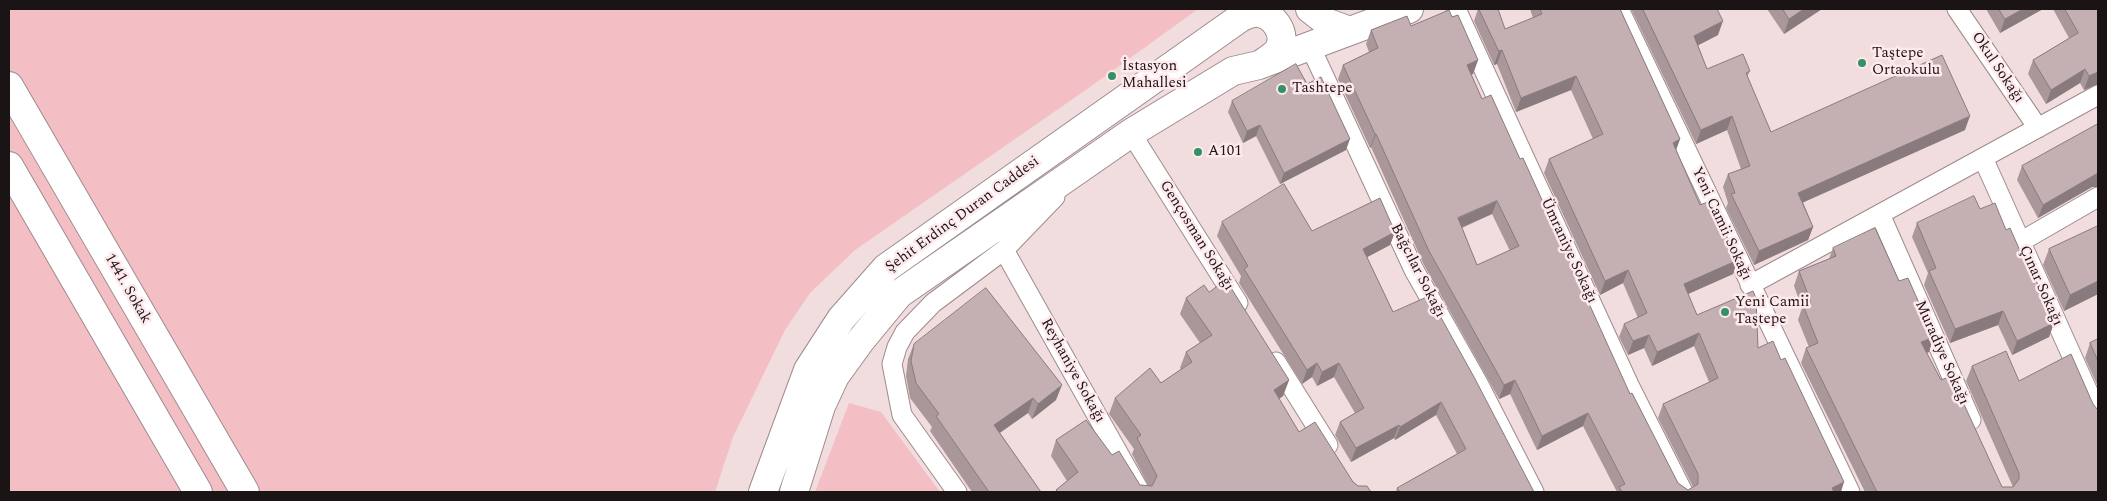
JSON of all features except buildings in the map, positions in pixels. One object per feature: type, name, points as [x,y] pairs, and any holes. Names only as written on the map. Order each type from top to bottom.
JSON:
[{"type":"main road","points":[[1310,9],[1328,23],[1348,30]]},
{"type":"main road","name":"Şehit Erdinç Duran Caddesi","points":[[794,492],[821,406],[835,376],[861,340],[899,294],[1131,133],[1233,71],[1259,65],[1348,30],[1409,9]]},
{"type":"main road","points":[[1244,13],[1261,13],[1277,23],[1282,39],[1280,49],[1274,56],[1259,65]]},
{"type":"main road","name":"Şehit Erdinç Duran Caddesi","points":[[763,492],[808,370],[841,319],[886,268],[1244,13]]},
{"type":"main road","name":"1441. Sokak","points":[[9,86],[244,492]]},
{"type":"main road","points":[[9,166],[198,492]]},
{"type":"street","name":"Ümraniye Sokağı","points":[[1456,9],[1629,385],[1683,492]]},
{"type":"street","name":"Yeni Camii Sokağı","points":[[1619,9],[1850,492]]},
{"type":"street","name":"Okul Sokağı","points":[[1957,9],[2038,128]]},
{"type":"street","name":"Bağcılar Sokağı","points":[[1310,46],[1414,270],[1479,385],[1534,492]]},
{"type":"street","points":[[1750,285],[2098,95]]},
{"type":"street","name":"Gençosman Sokağı","points":[[1131,133],[1247,317]]},
{"type":"street","name":"Çınar Sokağı","points":[[1982,158],[2098,414]]},
{"type":"street","points":[[957,492],[902,414],[892,364],[897,347],[905,332],[933,303],[1004,250],[1087,163]]},
{"type":"street","points":[[2020,242],[2098,197]]},
{"type":"street","name":"Muradiye Sokağı","points":[[1880,214],[1979,438]]},
{"type":"street","name":"Reyhaniye Sokağı","points":[[1004,250],[1140,492]]},
{"type":"street","points":[[1268,350],[1336,459]]},
{"type":"shaded area","points":[[9,9],[1198,9],[1090,87],[855,250],[810,293],[785,330],[733,437],[715,492],[9,492]]},
{"type":"shaded area","points":[[849,403],[881,412],[940,492],[815,492]]},
{"type":"place","name":"Taştepe Ortaokulu","points":[[1862,63]]},
{"type":"place","name":"İstasyon Mahallesi","points":[[1112,76]]},
{"type":"place","name":"Tashtepe","points":[[1282,89]]},
{"type":"place","name":"A101","points":[[1198,152]]},
{"type":"place","name":"Yeni Camii Taştepe","points":[[1725,312]]}]
